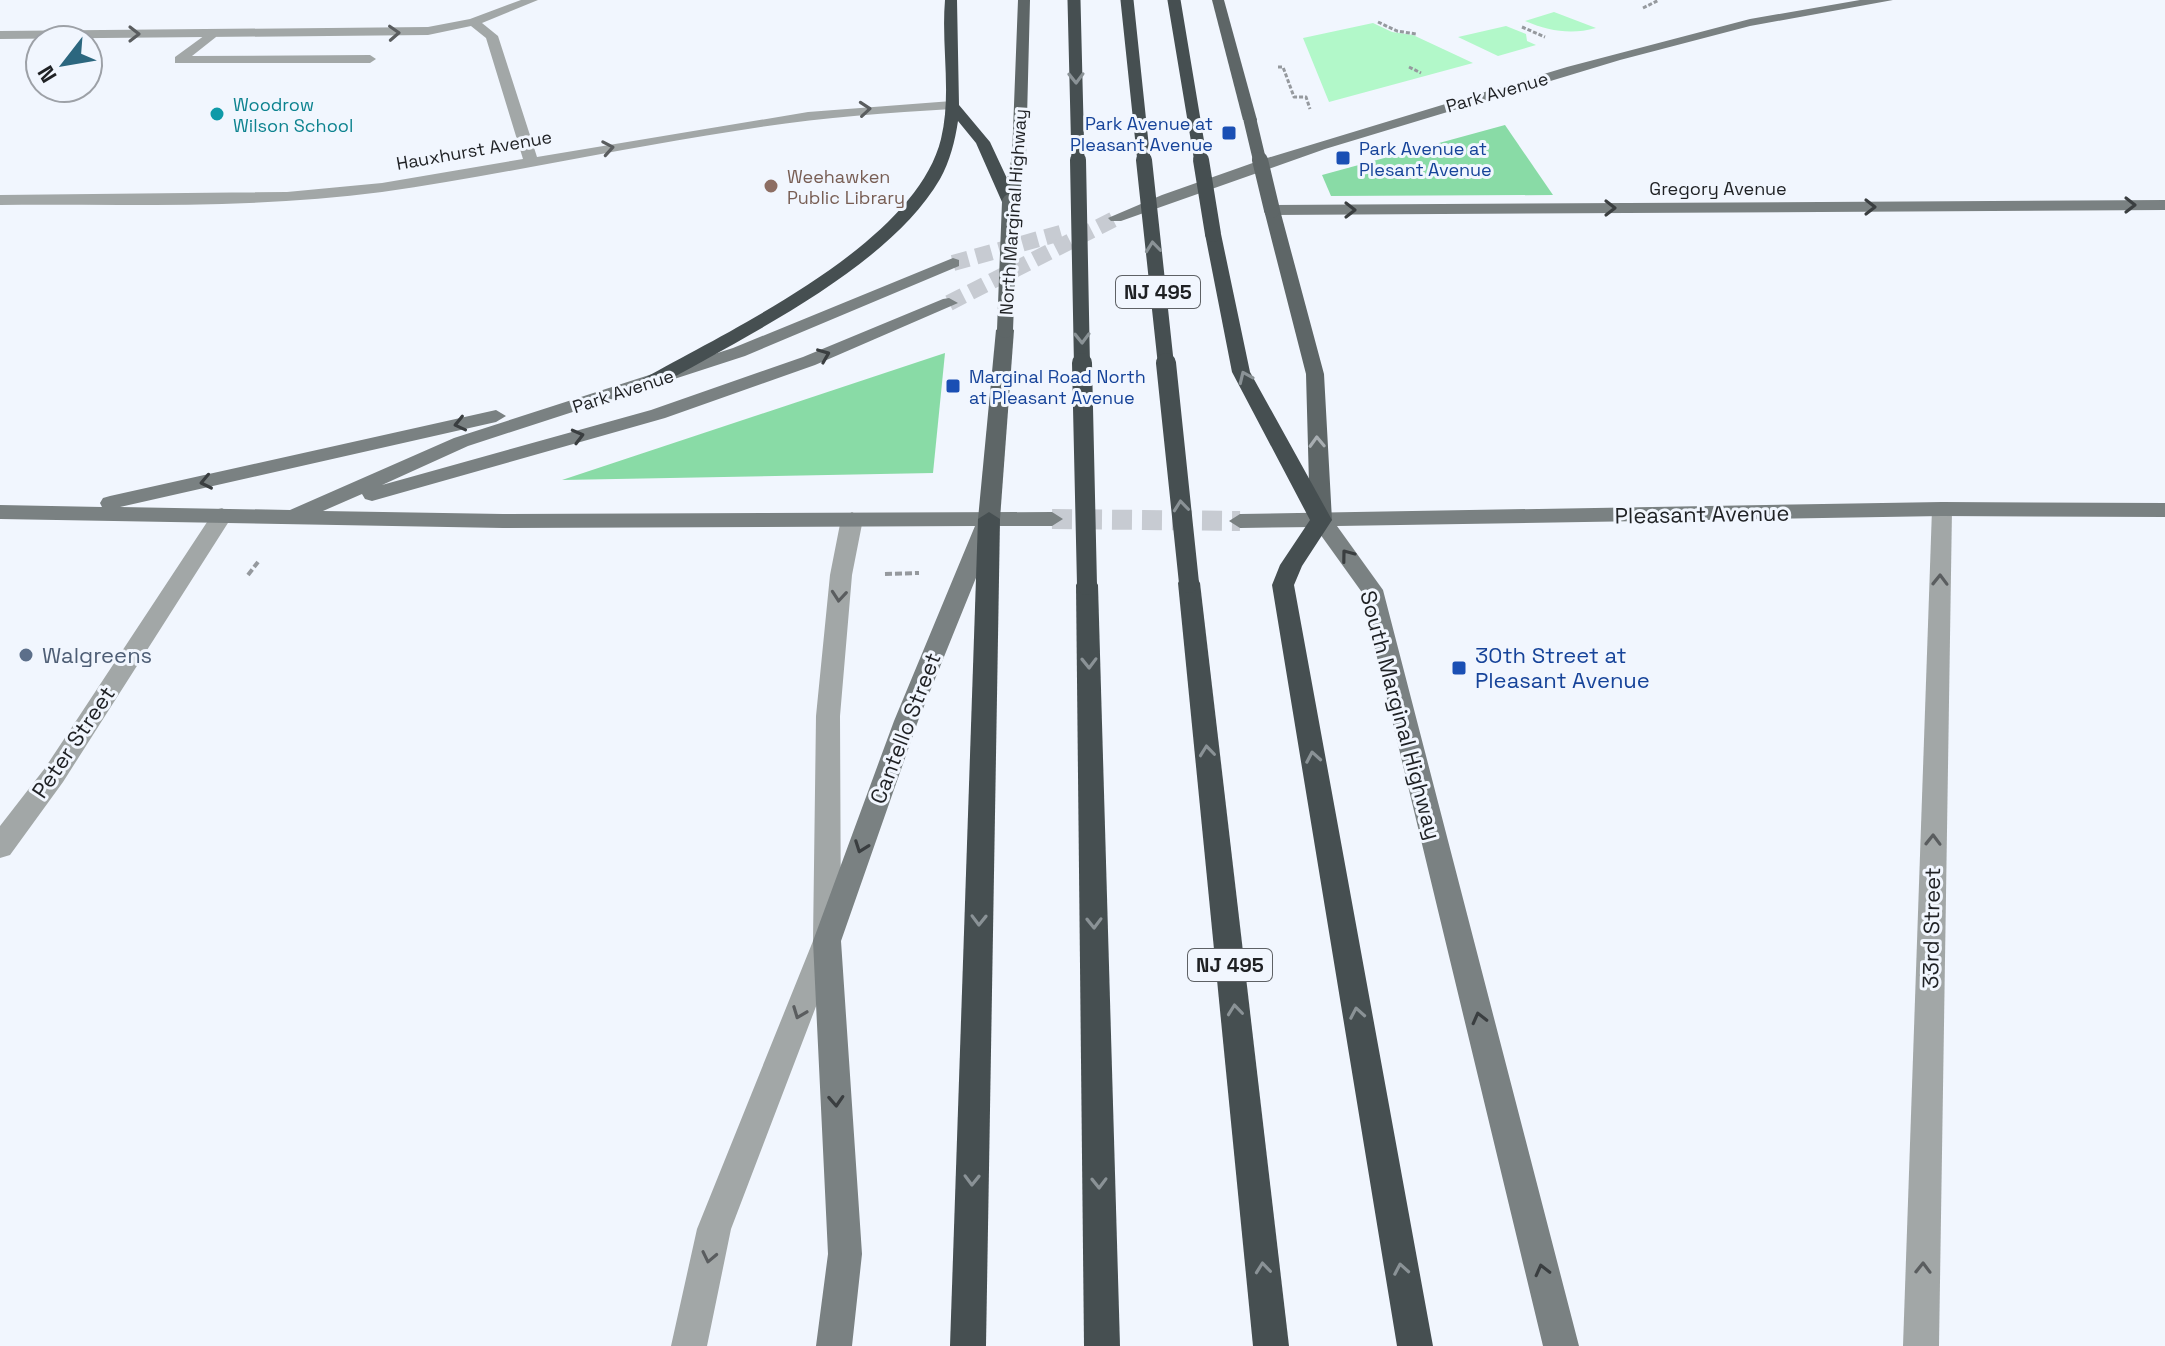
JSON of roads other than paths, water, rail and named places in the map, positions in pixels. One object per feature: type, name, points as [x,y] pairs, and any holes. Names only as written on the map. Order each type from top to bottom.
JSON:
[{"type":"highway","points":[[646,385],[823,279],[887,229],[919,196],[938,169],[951,126],[951,0]]},
{"type":"highway","points":[[1074,0],[1102,1346]]},
{"type":"highway","name":"NJ 495","points":[[1127,0],[1271,1346]]},
{"type":"highway","points":[[1174,0],[1213,234],[1241,372],[1321,520],[1291,565],[1283,585],[1415,1346]]},
{"type":"highway","points":[[952,105],[983,142],[1010,202]]},
{"type":"highway","points":[[968,1346],[989,519]]},
{"type":"main road","name":"North Marginal Highway","points":[[989,519],[1005,330],[1010,202],[1019,157],[1024,0]]},
{"type":"main road","points":[[1218,0],[1315,374],[1321,520]]},
{"type":"main road","name":"Park Avenue","points":[[1116,218],[1312,146],[1671,41],[1756,19],[1887,0]]},
{"type":"main road","name":"Gregory Avenue","points":[[1272,210],[2165,205]]},
{"type":"main road","name":"Park Avenue","points":[[292,516],[461,442],[646,385],[739,352],[953,263]]},
{"type":"main road","name":"Park Avenue","points":[[292,516],[658,414],[809,361],[949,303]]},
{"type":"main road","points":[[69,512],[545,404],[646,385]]},
{"type":"main road","name":"Pleasant Avenue","points":[[1240,521],[1942,509],[2165,510]]},
{"type":"main road","name":"Park Avenue","points":[[0,512],[503,521],[989,519]]},
{"type":"main road","points":[[989,519],[1052,519]]},
{"type":"main road","name":"Cantello Street","points":[[834,1346],[845,1254],[827,941],[906,721],[989,519]]},
{"type":"main road","name":"South Marginal Highway","points":[[1321,520],[1372,590],[1561,1346]]},
{"type":"street","points":[[0,35],[384,34],[428,31],[473,22],[532,0]]},
{"type":"street","points":[[473,22],[492,36],[531,161]]},
{"type":"street","points":[[212,34],[179,60],[370,59]]},
{"type":"street","name":"Hauxhurst Avenue","points":[[0,200],[289,197],[381,187],[774,119],[872,108],[952,105]]},
{"type":"street","name":"33rd Street","points":[[1921,1346],[1942,509]]},
{"type":"street","name":"Peter Street","points":[[0,847],[54,775],[222,515]]},
{"type":"street","name":"Cantello Street","points":[[689,1346],[714,1229],[827,941],[828,716],[841,575],[852,519]]},
{"type":"tunnel","points":[[949,303],[1116,218]]},
{"type":"tunnel","points":[[953,263],[1064,232]]},
{"type":"tunnel","points":[[1052,519],[1240,521]]},
{"type":"place","name":"Woodrow Wilson School","points":[[217,114]]},
{"type":"place","name":"Park Avenue at Pleasant Avenue","points":[[1229,133]]},
{"type":"place","name":"Park Avenue at Plesant Avenue","points":[[1343,158]]},
{"type":"place","name":"Weehawken Public Library","points":[[771,186]]},
{"type":"place","name":"Marginal Road North at Pleasant Avenue","points":[[953,386]]},
{"type":"place","name":"Walgreens","points":[[26,655]]},
{"type":"place","name":"30th Street at Pleasant Avenue","points":[[1459,668]]}]
